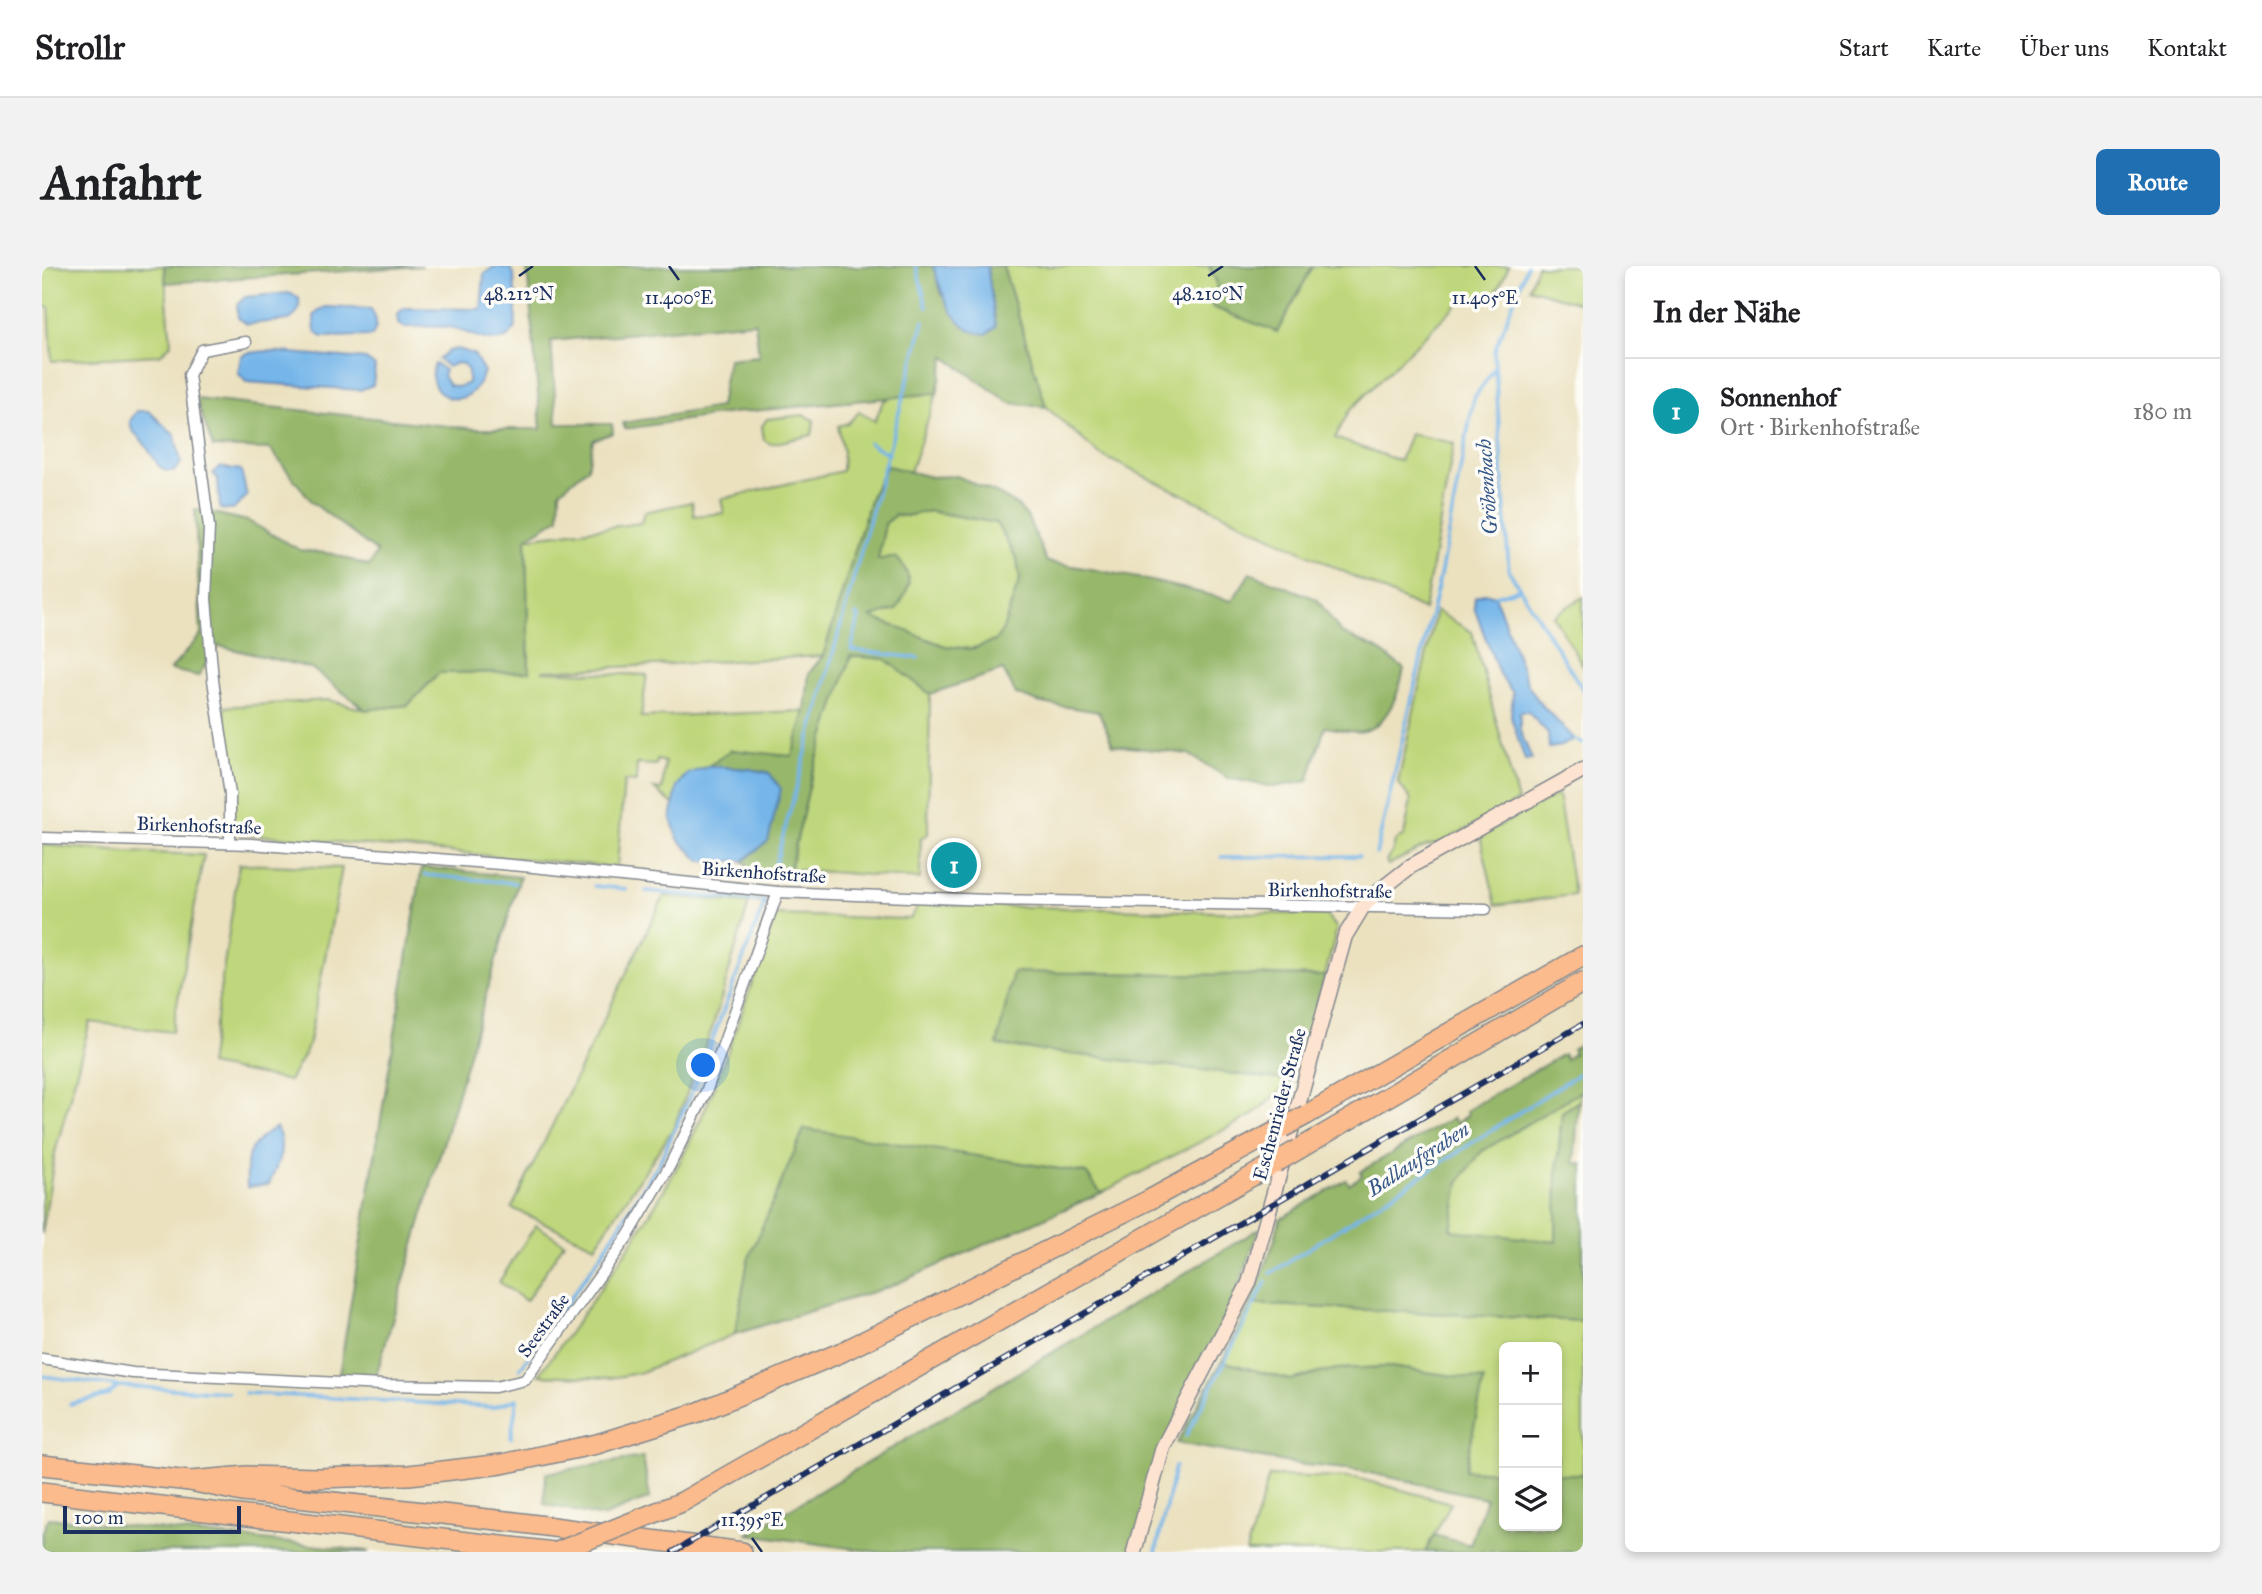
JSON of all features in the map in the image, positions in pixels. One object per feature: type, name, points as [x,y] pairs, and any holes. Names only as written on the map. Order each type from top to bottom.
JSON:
[{"type":"highway","points":[[190,1481],[247,1476],[318,1478],[409,1475],[502,1464],[597,1444],[699,1412],[842,1352],[1149,1199],[1306,1115],[1583,956]]},
{"type":"highway","points":[[42,1492],[556,1552],[682,1502],[1275,1163],[1583,982]]},
{"type":"highway","points":[[42,1465],[190,1481],[242,1492],[515,1522],[742,1552]]},
{"type":"street","points":[[230,843],[230,794],[213,680],[206,599],[209,527],[189,376],[202,350],[246,342]]},
{"type":"street","name":"Eschenrieder Straße","points":[[1134,1552],[1163,1447],[1249,1283],[1345,936],[1362,908],[1382,887],[1411,866],[1583,770]]},
{"type":"street","name":"Birkenhofstraße","points":[[42,838],[230,843],[523,866],[778,892],[1486,909]]},
{"type":"street","name":"Seestraße","points":[[42,1359],[133,1373],[383,1385],[495,1387],[525,1380],[628,1236],[669,1167],[706,1092],[778,892]]},
{"type":"green space","points":[[42,266],[164,266],[171,344],[160,355],[52,361],[49,307],[42,307]]},
{"type":"green space","points":[[164,266],[423,266],[166,283]]},
{"type":"green space","points":[[527,266],[933,266],[942,295],[996,326],[987,266],[1003,266],[1046,407],[1010,403],[945,357],[937,393],[732,413],[625,429],[623,423],[720,407],[728,359],[759,356],[755,322],[551,341],[557,424],[612,424],[613,433],[593,440],[588,468],[560,491],[559,518],[526,538],[529,672],[439,673],[408,705],[366,710],[311,668],[219,646],[198,676],[170,670],[201,635],[195,509],[248,521],[300,550],[333,554],[369,566],[377,552],[312,502],[270,449],[213,447],[196,399],[476,429],[541,429]]},
{"type":"green space","points":[[1003,266],[1209,266],[1217,283],[1277,332],[1313,266],[1509,266],[1492,302],[1461,300],[1349,411],[1335,438],[1400,461],[1410,434],[1454,443],[1424,610],[1100,455],[1046,407]]},
{"type":"green space","points":[[1209,266],[1313,266],[1277,332],[1212,307],[1217,283]]},
{"type":"green space","points":[[1537,266],[1583,266],[1583,304],[1529,288]]},
{"type":"green space","points":[[937,393],[910,472],[887,466],[872,494],[823,656],[542,671],[647,675],[641,717],[805,711],[792,757],[731,750],[720,759],[683,778],[674,805],[654,789],[662,790],[665,762],[657,760],[656,765],[637,764],[636,782],[624,781],[617,867],[234,833],[231,767],[224,707],[328,700],[366,710],[408,705],[439,673],[529,672],[526,538],[641,523],[644,512],[692,502],[694,516],[724,513],[721,499],[842,471],[843,451],[838,426],[848,423],[859,412],[875,421],[883,401],[892,397]]},
{"type":"green space","points":[[803,415],[814,420],[812,435],[771,444],[764,440],[762,426],[767,419]]},
{"type":"green space","points":[[887,466],[931,477],[957,476],[1018,506],[1027,516],[1047,562],[1140,578],[1232,601],[1250,573],[1317,599],[1341,633],[1378,649],[1404,669],[1396,697],[1380,722],[1364,731],[1325,727],[1308,781],[1273,787],[1228,778],[1188,754],[1113,745],[1099,712],[1041,703],[1016,694],[1003,670],[930,694],[885,659],[851,656],[812,774],[790,869],[756,874],[743,861],[768,841],[768,772],[709,766],[731,750],[792,756],[805,711],[809,673],[823,656],[872,494]],"holes":[[[929,511],[996,523],[1017,559],[1020,579],[1003,629],[995,641],[971,649],[945,646],[871,617],[896,610],[907,590],[907,572],[897,558],[878,560],[885,524],[895,515],[906,516]]]},
{"type":"green space","points":[[929,511],[996,523],[1017,559],[1020,579],[1003,629],[995,641],[971,649],[945,646],[869,617],[896,610],[877,560],[885,524],[894,515],[906,516]]},
{"type":"green space","points":[[1583,597],[1583,666],[1553,616]]},
{"type":"green space","points":[[1436,611],[1472,632],[1518,801],[1441,843],[1426,846],[1388,865],[1386,861],[1393,851],[1395,841],[1404,836],[1411,800],[1398,782]]},
{"type":"green space","points":[[851,656],[885,659],[930,694],[928,834],[921,838],[920,879],[790,869],[812,774]]},
{"type":"green space","points":[[1558,794],[1574,895],[1496,905],[1480,836]]},
{"type":"green space","points":[[42,845],[204,855],[172,1032],[90,1022],[55,1153],[42,1234]]},
{"type":"green space","points":[[239,864],[342,868],[308,1047],[289,1081],[209,1065]]},
{"type":"green space","points":[[422,867],[520,877],[375,1380],[339,1375]]},
{"type":"green space","points":[[664,896],[749,903],[713,1026],[673,1129],[595,1246],[512,1208]]},
{"type":"green space","points":[[919,904],[1326,915],[1337,928],[1325,976],[1013,973],[998,1045],[1293,1081],[1251,1116],[1101,1193],[1086,1173],[748,1260],[735,1334],[639,1373],[611,1378],[539,1375],[632,1242],[674,1173],[709,1100],[776,915],[910,919]]},
{"type":"green space","points":[[1013,972],[1325,976],[1293,1081],[997,1045]]},
{"type":"green space","points":[[1583,1043],[1583,1090],[1481,1152],[1459,1182],[1451,1230],[1556,1242],[1557,1172],[1562,1112],[1579,1101],[1574,1163],[1583,1164],[1583,1321],[1250,1304],[1280,1219],[1346,1180],[1349,1184],[1362,1176],[1360,1172],[1452,1118],[1456,1123],[1468,1115],[1466,1111],[1563,1054],[1566,1059],[1574,1053],[1572,1049]]},
{"type":"green space","points":[[1580,1091],[1579,1101],[1562,1112],[1557,1172],[1556,1242],[1451,1231],[1459,1182],[1481,1152]]},
{"type":"green space","points":[[804,1129],[1086,1173],[1101,1193],[889,1287],[735,1334],[748,1260]]},
{"type":"green space","points":[[536,1225],[564,1243],[526,1301],[499,1282]]},
{"type":"green space","points":[[1259,1229],[1239,1286],[1163,1447],[1135,1552],[877,1552],[748,1534]]},
{"type":"green space","points":[[1250,1304],[1583,1321],[1583,1474],[1562,1474],[1562,1342],[1499,1342],[1499,1472],[1465,1471],[1483,1380],[1390,1367],[1337,1369],[1290,1380],[1222,1361]]},
{"type":"green space","points":[[1222,1361],[1290,1380],[1337,1369],[1390,1367],[1484,1380],[1465,1470],[1499,1472],[1499,1531],[1562,1531],[1562,1474],[1583,1474],[1583,1552],[1425,1552],[1434,1535],[1470,1545],[1486,1498],[1356,1470],[1296,1464],[1177,1443]]},
{"type":"green space","points":[[643,1457],[650,1498],[602,1517],[544,1504],[546,1473]]},
{"type":"green space","points":[[1269,1476],[1356,1478],[1451,1503],[1425,1552],[1246,1552]]},
{"type":"green space","points":[[49,1518],[368,1552],[42,1552],[42,1533]]},
{"type":"water","points":[[495,266],[510,268],[514,274],[516,318],[514,329],[508,336],[501,340],[492,340],[449,327],[404,327],[398,324],[397,314],[405,308],[481,309],[484,274]]},
{"type":"water","points":[[933,266],[987,266],[996,326],[987,334],[972,331],[956,318],[946,301]]},
{"type":"water","points":[[289,293],[299,298],[299,308],[289,320],[247,324],[238,318],[237,305],[245,297]]},
{"type":"water","points":[[326,307],[371,309],[376,322],[372,336],[323,337],[317,333],[314,316]]},
{"type":"water","points":[[457,349],[474,354],[484,372],[472,392],[456,398],[448,397],[436,388],[432,373],[435,364],[445,370],[443,376],[449,385],[458,387],[468,383],[468,371],[463,364],[456,363],[448,367],[438,359],[448,351]]},
{"type":"water","points":[[267,351],[366,359],[375,366],[373,385],[360,390],[246,382],[238,373],[241,356]]},
{"type":"water","points":[[137,411],[149,411],[175,436],[181,463],[174,471],[166,471],[159,466],[132,430],[130,421]]},
{"type":"water","points":[[219,467],[241,470],[247,496],[233,510],[220,509],[218,479],[213,473]]},
{"type":"water","points":[[1485,593],[1495,596],[1528,685],[1540,703],[1574,739],[1561,746],[1549,748],[1548,733],[1528,712],[1520,712],[1520,731],[1532,759],[1525,760],[1511,717],[1513,693],[1499,674],[1474,607],[1475,597]]},
{"type":"water","points":[[709,766],[769,773],[781,789],[768,841],[743,861],[700,861],[678,839],[671,819],[677,786],[687,774]]},
{"type":"water","points":[[276,1127],[281,1149],[269,1184],[247,1187],[250,1151]]},
{"type":"waterway","points":[[916,266],[927,307]]},
{"type":"waterway","name":"Gröbenbach","points":[[1527,266],[1494,352],[1509,571],[1583,690]]},
{"type":"waterway","points":[[771,880],[924,321]]},
{"type":"waterway","points":[[1376,854],[1440,576],[1474,398],[1495,368]]},
{"type":"waterway","points":[[869,443],[889,454]]},
{"type":"waterway","points":[[1495,596],[1518,589]]},
{"type":"waterway","points":[[856,615],[859,617],[851,650],[918,658]]},
{"type":"waterway","points":[[1574,739],[1583,744]]},
{"type":"waterway","points":[[1221,857],[1359,856]]},
{"type":"waterway","points":[[425,875],[515,883]]},
{"type":"waterway","points":[[594,886],[626,889]]},
{"type":"waterway","points":[[520,1369],[603,1252],[659,1163],[693,1090],[765,902],[646,891]]},
{"type":"waterway","name":"Ballaufgraben","points":[[1271,1273],[1583,1071]]},
{"type":"waterway","points":[[1186,1436],[1266,1282]]},
{"type":"waterway","points":[[42,1376],[118,1386]]},
{"type":"waterway","points":[[70,1404],[108,1395],[118,1386],[228,1392]]},
{"type":"waterway","points":[[245,1393],[493,1407],[517,1399],[511,1438]]},
{"type":"waterway","name":"Ballaufgraben","points":[[1156,1552],[1175,1466]]},
{"type":"railway","points":[[673,1552],[1583,1024]]},
{"type":"place","name":"Sonnenhof","points":[[954,865]]}]
